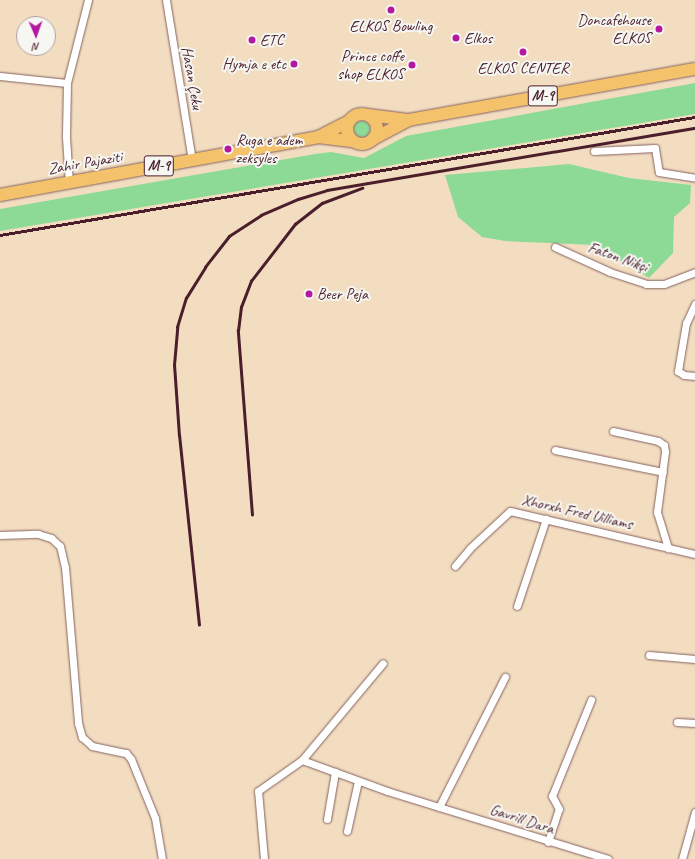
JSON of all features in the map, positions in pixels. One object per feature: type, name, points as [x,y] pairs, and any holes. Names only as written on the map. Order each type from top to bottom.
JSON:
[{"type":"main road","name":"M-9","points":[[349,121],[357,115],[408,120],[695,69]]},
{"type":"main road","points":[[368,116],[376,126],[373,138]]},
{"type":"main road","name":"M-9","points":[[353,141],[366,143],[408,120]]},
{"type":"main road","name":"Zahir Pajaziti","points":[[318,137],[349,121]]},
{"type":"main road","points":[[349,121],[347,130],[353,141]]},
{"type":"main road","name":"Zahir Pajaziti","points":[[0,195],[318,137],[353,141]]},
{"type":"street","points":[[69,182],[66,137],[67,83],[88,0]]},
{"type":"street","name":"Hasan Çeku","points":[[166,0],[192,160]]},
{"type":"street","points":[[0,76],[67,83]]},
{"type":"street","points":[[594,151],[655,148],[660,172],[695,178]]},
{"type":"street","name":"Faton Nikçi","points":[[555,247],[610,272],[646,284],[664,284],[695,272]]},
{"type":"street","points":[[695,304],[686,323],[678,371],[684,375],[695,376]]},
{"type":"street","name":"Xhorxh Fred Uilliams","points":[[613,431],[658,441],[664,445],[663,472],[657,512],[668,548]]},
{"type":"street","points":[[556,450],[663,472]]},
{"type":"street","name":"Xhorxh Fred Uilliams","points":[[455,566],[470,548],[510,511],[695,554]]},
{"type":"street","points":[[517,606],[546,519]]},
{"type":"street","points":[[0,535],[38,534],[51,538],[60,546],[65,567],[78,723],[82,737],[92,746],[126,753],[131,759],[155,818],[162,859]]},
{"type":"street","points":[[649,655],[695,659]]},
{"type":"street","points":[[264,859],[258,791],[302,760],[383,663]]},
{"type":"street","points":[[439,807],[504,677]]},
{"type":"street","points":[[548,842],[559,809],[552,796],[591,700]]},
{"type":"street","points":[[677,722],[695,723]]},
{"type":"street","name":"Gavrill Dara","points":[[302,760],[358,781],[594,857],[608,859]]},
{"type":"street","points":[[327,819],[335,772]]},
{"type":"street","points":[[347,831],[358,781]]},
{"type":"street","points":[[682,859],[695,812]]},
{"type":"green space","points":[[695,83],[695,114],[0,231],[0,209],[315,154],[331,152],[364,158],[406,136]]},
{"type":"green space","points":[[359,121],[365,121],[370,126],[368,135],[365,137],[359,137],[354,132],[354,126]]},
{"type":"green space","points":[[569,164],[629,178],[691,185],[690,203],[674,217],[673,253],[649,278],[594,245],[505,241],[482,237],[458,217],[445,175]]},
{"type":"railway","points":[[0,235],[695,117]]},
{"type":"railway","points":[[199,625],[179,436],[174,365],[177,327],[186,298],[205,267],[229,236],[261,215],[298,199],[327,190],[695,128]]},
{"type":"railway","points":[[252,515],[238,331],[241,307],[251,281],[295,224],[322,203],[362,188]]},
{"type":"place","name":"ELKOS Bowling","points":[[391,10]]},
{"type":"place","name":"Doncafehouse ELKOS","points":[[659,29]]},
{"type":"place","name":"Elkos","points":[[456,38]]},
{"type":"place","name":"ETC","points":[[252,40]]},
{"type":"place","name":"ELKOS CENTER","points":[[523,52]]},
{"type":"place","name":"Hymja e etc","points":[[294,64]]},
{"type":"place","name":"Prince coffe shop ELKOS","points":[[412,65]]},
{"type":"place","name":"Ruga e adem zeksyles","points":[[228,149]]},
{"type":"place","name":"Beer Peja","points":[[309,294]]}]
